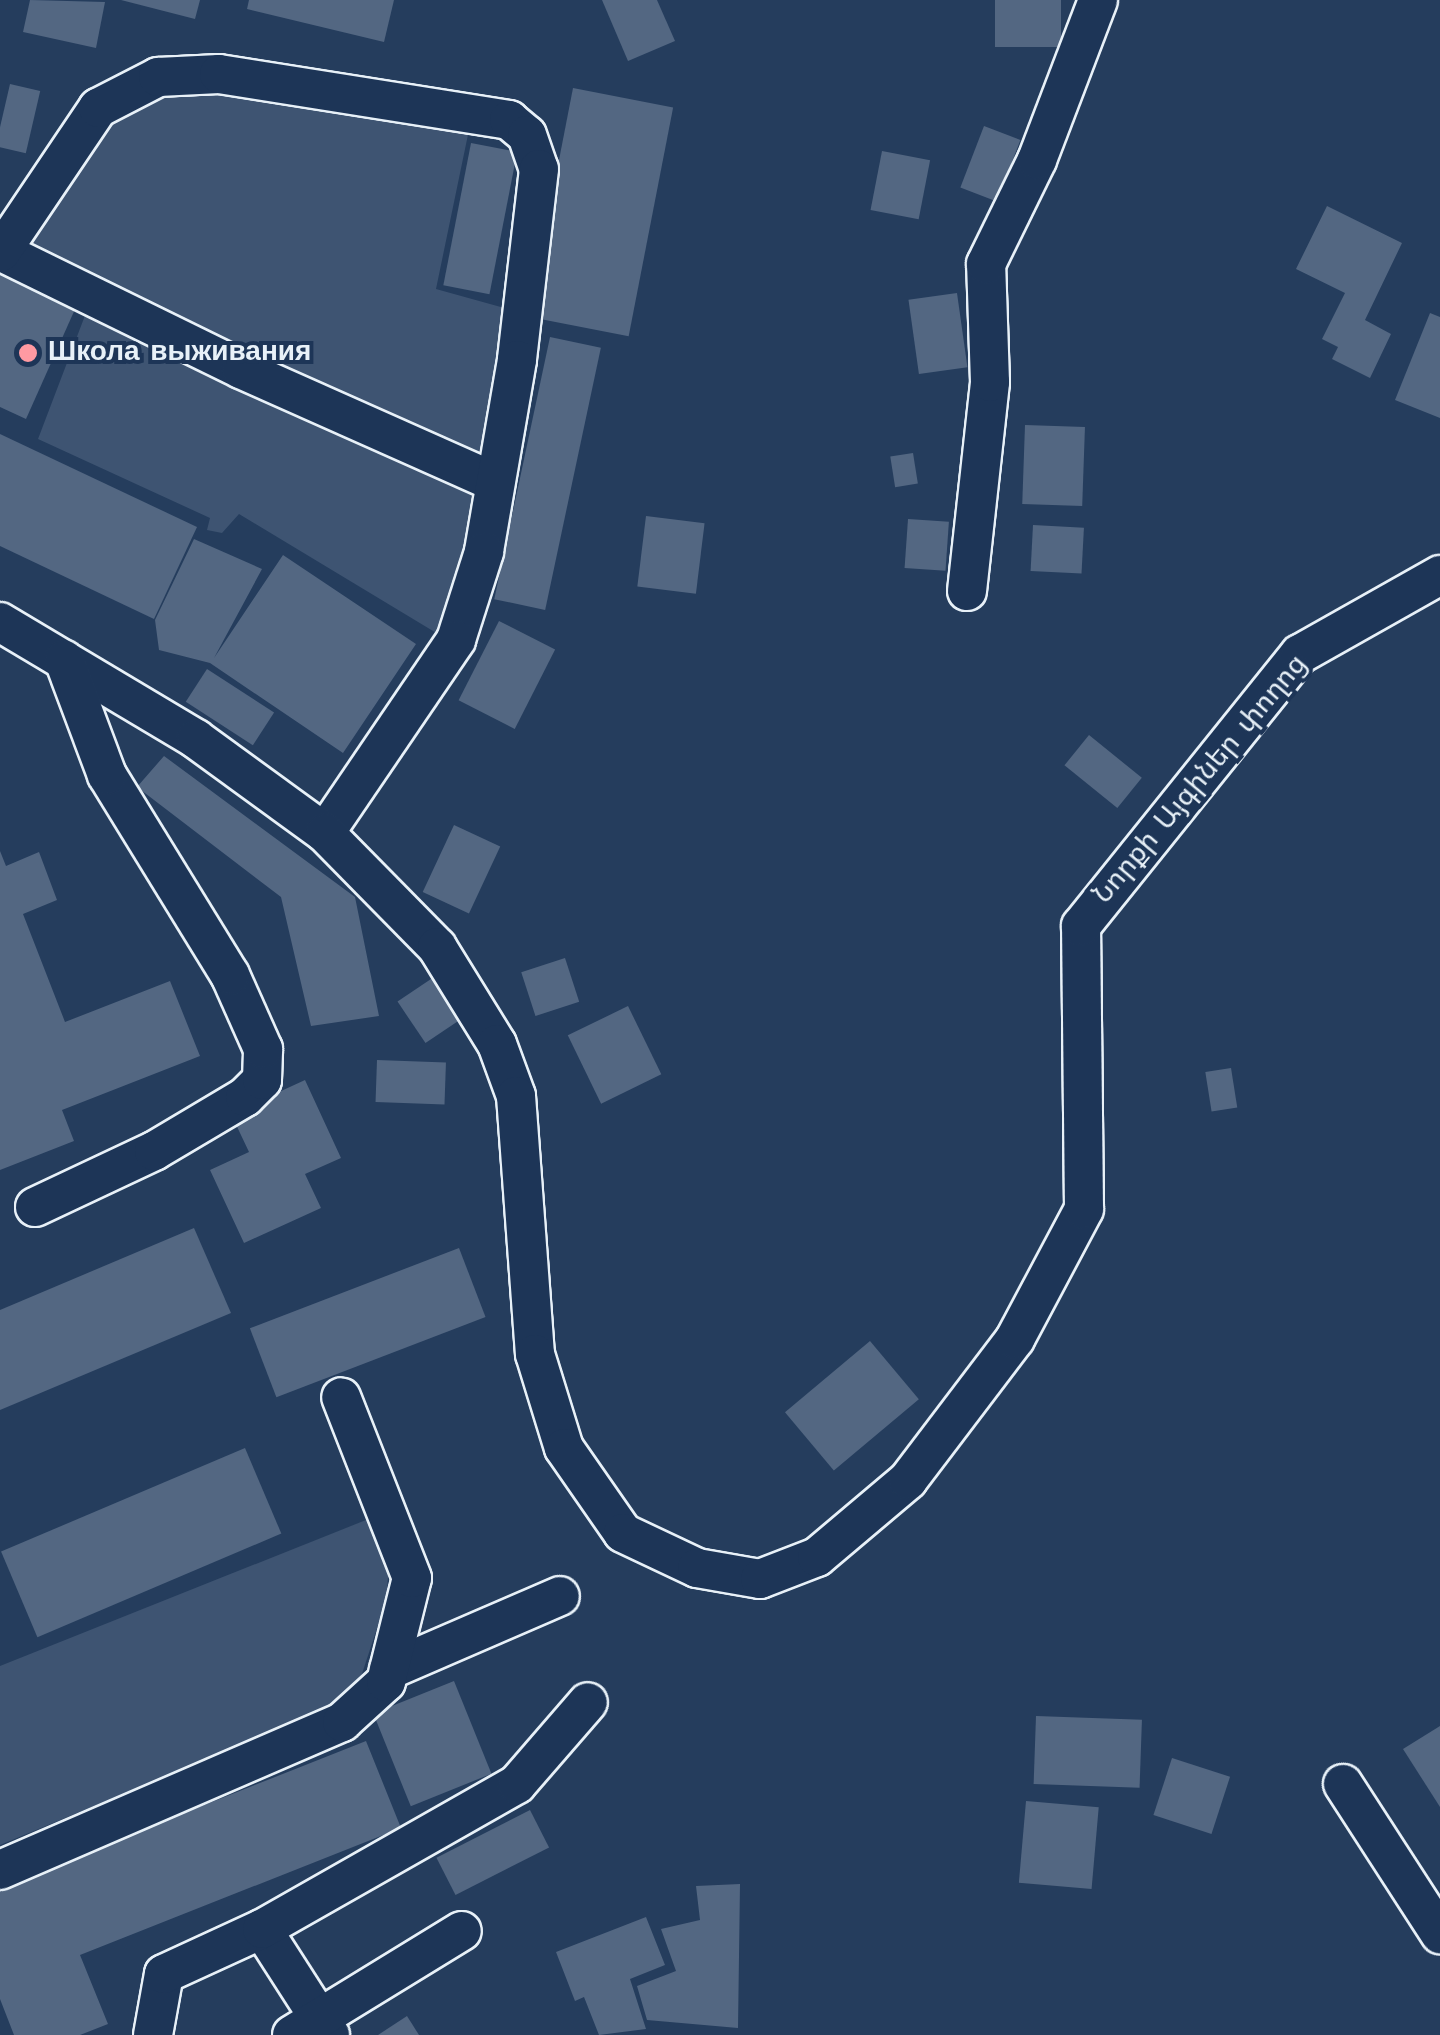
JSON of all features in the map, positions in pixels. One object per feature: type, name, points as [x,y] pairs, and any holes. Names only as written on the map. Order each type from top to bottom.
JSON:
[{"type":"street","points":[[967,591],[990,382],[986,264],[1037,160],[1098,0]]},
{"type":"street","points":[[326,834],[456,640],[484,552],[517,360],[539,169],[527,135],[509,120],[218,74],[158,76],[98,108],[0,251],[242,370],[495,482]]},
{"type":"street","name":"Նորքի Այգիներ փողոց","points":[[0,622],[196,739],[326,834],[437,947],[497,1044],[516,1096],[535,1354],[564,1448],[624,1532],[697,1568],[760,1579],[817,1557],[908,1480],[1015,1338],[1084,1209],[1081,926],[1300,654],[1440,575]]},
{"type":"street","points":[[36,1207],[154,1150],[245,1097],[262,1080],[264,1048],[230,975],[107,775],[64,660]]},
{"type":"street","points":[[0,1870],[342,1722],[386,1682],[412,1578],[341,1398]]},
{"type":"street","points":[[389,1670],[560,1596]]},
{"type":"street","points":[[153,2035],[164,1974],[262,1929],[517,1784],[588,1702]]},
{"type":"street","points":[[1343,1784],[1440,1934]]},
{"type":"street","points":[[262,1929],[313,2029],[462,1931]]},
{"type":"shaded area","points":[[218,88],[470,125],[436,289],[508,309],[468,550],[438,634],[239,514],[222,533],[207,530],[210,518],[38,439],[89,305],[128,296],[25,241],[107,118],[163,90]]},
{"type":"shaded area","points":[[376,1516],[389,1565],[386,1601],[354,1698],[0,1845],[0,1666]]},
{"type":"building","points":[[30,0],[105,2],[96,48],[23,32]]},
{"type":"building","points":[[121,0],[200,0],[195,19]]},
{"type":"building","points":[[249,0],[394,0],[384,42],[247,9]]},
{"type":"building","points":[[602,0],[657,0],[675,41],[628,61]]},
{"type":"building","points":[[995,0],[1061,0],[1061,47],[995,47]]},
{"type":"building","points":[[10,84],[40,91],[26,153],[0,147],[0,127]]},
{"type":"building","points":[[573,88],[673,107],[629,336],[529,317]]},
{"type":"building","points":[[984,126],[1020,140],[997,202],[960,188]]},
{"type":"building","points":[[471,143],[517,152],[489,294],[443,285]]},
{"type":"building","points":[[882,151],[930,160],[919,219],[871,210]]},
{"type":"building","points":[[1327,206],[1402,243],[1365,320],[1391,334],[1370,378],[1332,359],[1338,347],[1322,339],[1345,293],[1296,269]]},
{"type":"building","name":"Школа выживания","points":[[0,262],[80,298],[26,419],[0,407]]},
{"type":"building","points":[[957,293],[967,367],[919,374],[908,300]]},
{"type":"building","points":[[1430,313],[1440,317],[1440,418],[1395,400]]},
{"type":"building","points":[[550,337],[601,348],[545,610],[494,599]]},
{"type":"building","points":[[1025,425],[1085,427],[1082,506],[1022,504]]},
{"type":"building","points":[[0,434],[197,527],[154,619],[0,546]]},
{"type":"building","points":[[913,453],[918,484],[895,487],[890,457]]},
{"type":"building","points":[[646,516],[705,523],[696,594],[637,586]]},
{"type":"building","points":[[908,519],[949,522],[945,571],[905,568]]},
{"type":"building","points":[[1033,525],[1084,528],[1082,574],[1031,571]]},
{"type":"building","points":[[194,539],[262,569],[214,658],[283,555],[416,644],[343,753],[210,663],[159,650],[155,620]]},
{"type":"building","points":[[499,621],[555,650],[515,729],[459,700]]},
{"type":"building","points":[[207,669],[274,713],[253,745],[186,702]]},
{"type":"building","points":[[1089,735],[1142,778],[1117,808],[1064,765]]},
{"type":"building","points":[[164,756],[355,897],[379,1016],[311,1026],[281,897],[137,787]]},
{"type":"building","points":[[454,825],[500,847],[469,914],[423,892]]},
{"type":"building","points":[[0,851],[6,866],[39,852],[57,900],[23,914],[65,1022],[170,981],[200,1056],[62,1110],[74,1141],[0,1170]]},
{"type":"building","points":[[565,958],[579,1002],[535,1016],[521,972]]},
{"type":"building","points":[[434,977],[462,1018],[425,1043],[398,1002]]},
{"type":"building","points":[[628,1006],[661,1074],[601,1104],[568,1035]]},
{"type":"building","points":[[377,1060],[446,1062],[444,1104],[376,1102]]},
{"type":"building","points":[[1231,1068],[1237,1108],[1212,1112],[1205,1072]]},
{"type":"building","points":[[305,1080],[341,1158],[305,1174],[321,1208],[244,1243],[210,1170],[249,1152],[231,1114]]},
{"type":"building","points":[[194,1228],[231,1313],[0,1410],[0,1310]]},
{"type":"building","points":[[459,1248],[486,1317],[276,1397],[250,1328]]},
{"type":"building","points":[[870,1341],[919,1399],[834,1471],[785,1412]]},
{"type":"building","points":[[245,1448],[281,1534],[37,1637],[1,1552]]},
{"type":"building","points":[[454,1681],[491,1774],[411,1806],[373,1714]]},
{"type":"building","points":[[1036,1716],[1142,1720],[1140,1788],[1034,1784]]},
{"type":"building","points":[[1440,1726],[1440,1807],[1403,1749]]},
{"type":"building","points":[[366,1741],[401,1828],[80,1955],[108,2024],[80,2035],[14,2035],[0,1999],[0,1886]]},
{"type":"building","points":[[1172,1758],[1230,1777],[1211,1834],[1153,1815]]},
{"type":"building","points":[[1026,1801],[1099,1807],[1092,1889],[1019,1883]]},
{"type":"building","points":[[530,1810],[549,1847],[456,1895],[436,1858]]},
{"type":"building","points":[[740,1884],[738,2028],[647,2020],[637,1986],[676,1971],[661,1929],[700,1920],[696,1886]]},
{"type":"building","points":[[646,1917],[665,1965],[630,1979],[646,2029],[599,2035],[584,1997],[575,2001],[556,1952]]},
{"type":"building","points":[[407,2016],[419,2035],[378,2035]]},
{"type":"place","name":"Школа выживания","points":[[28,353]]}]
